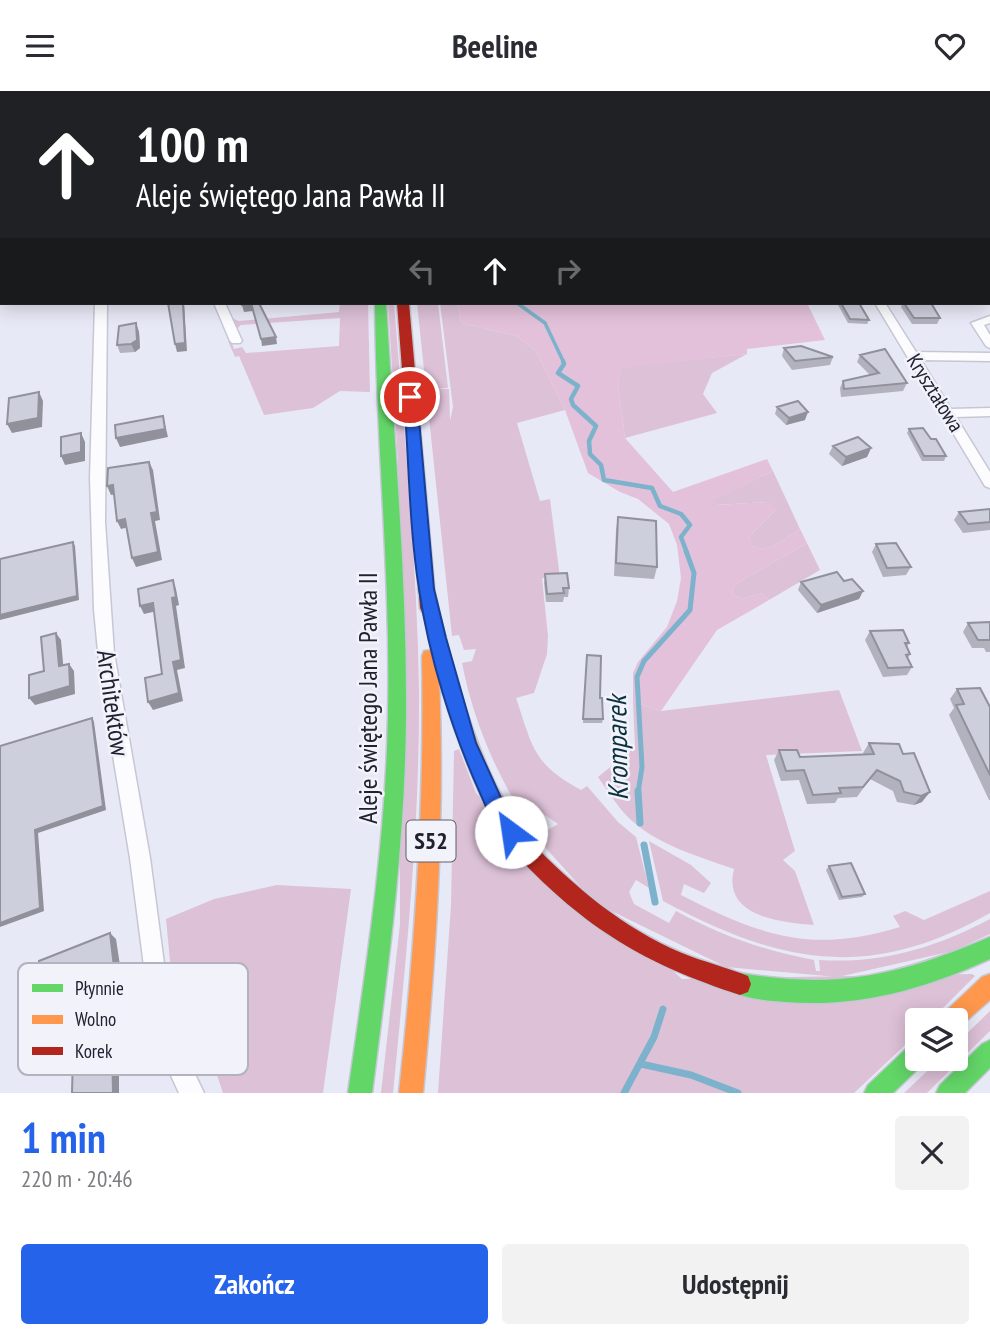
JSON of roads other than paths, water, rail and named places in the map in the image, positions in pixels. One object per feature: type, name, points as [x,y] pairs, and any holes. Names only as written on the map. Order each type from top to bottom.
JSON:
[{"type":"main road","name":"Aleje świętego Jana Pawła II","points":[[360,1093],[389,866],[396,774],[397,669],[380,305]]},
{"type":"main road","name":"S52","points":[[403,305],[433,708],[430,864],[421,1004],[411,1093]]},
{"type":"main road","points":[[426,589],[458,715],[467,743],[495,806],[533,860],[557,887],[614,930],[673,962],[708,975],[767,988],[814,994],[845,993],[905,982],[939,971],[990,948]]},
{"type":"main road","points":[[966,1008],[990,985]]},
{"type":"main road","points":[[948,1093],[990,1052]]},
{"type":"main road","points":[[876,1093],[905,1065]]},
{"type":"street","name":"Architektów","points":[[102,305],[95,505],[106,652],[120,753],[144,886],[153,963]]},
{"type":"street","points":[[220,305],[236,341]]},
{"type":"street","name":"Kryształowa","points":[[881,305],[990,483]]},
{"type":"street","points":[[990,319],[977,323],[990,344]]},
{"type":"street","points":[[912,356],[990,357]]},
{"type":"street","points":[[946,413],[990,412]]},
{"type":"street","name":"Architektów","points":[[182,1075],[191,1093]]},
{"type":"waterway","name":"Kromparek","points":[[520,305],[545,323],[564,363]]},
{"type":"waterway","name":"Kromparek","points":[[563,361],[558,373],[578,386],[571,399],[573,405],[596,426],[589,441],[590,454],[601,465],[604,480],[652,488],[660,506],[681,514],[690,525],[681,537],[687,553]]},
{"type":"waterway","name":"Kromparek","points":[[638,792],[642,767],[637,677],[644,661],[690,610],[694,573],[686,551]]},
{"type":"waterway","name":"Kromparek","points":[[638,792],[640,823]]},
{"type":"waterway","name":"Kromparek","points":[[644,845],[655,902]]},
{"type":"waterway","name":"Kromparek","points":[[624,1093],[654,1037],[663,1009]]},
{"type":"waterway","points":[[641,1064],[691,1075],[738,1093]]}]
